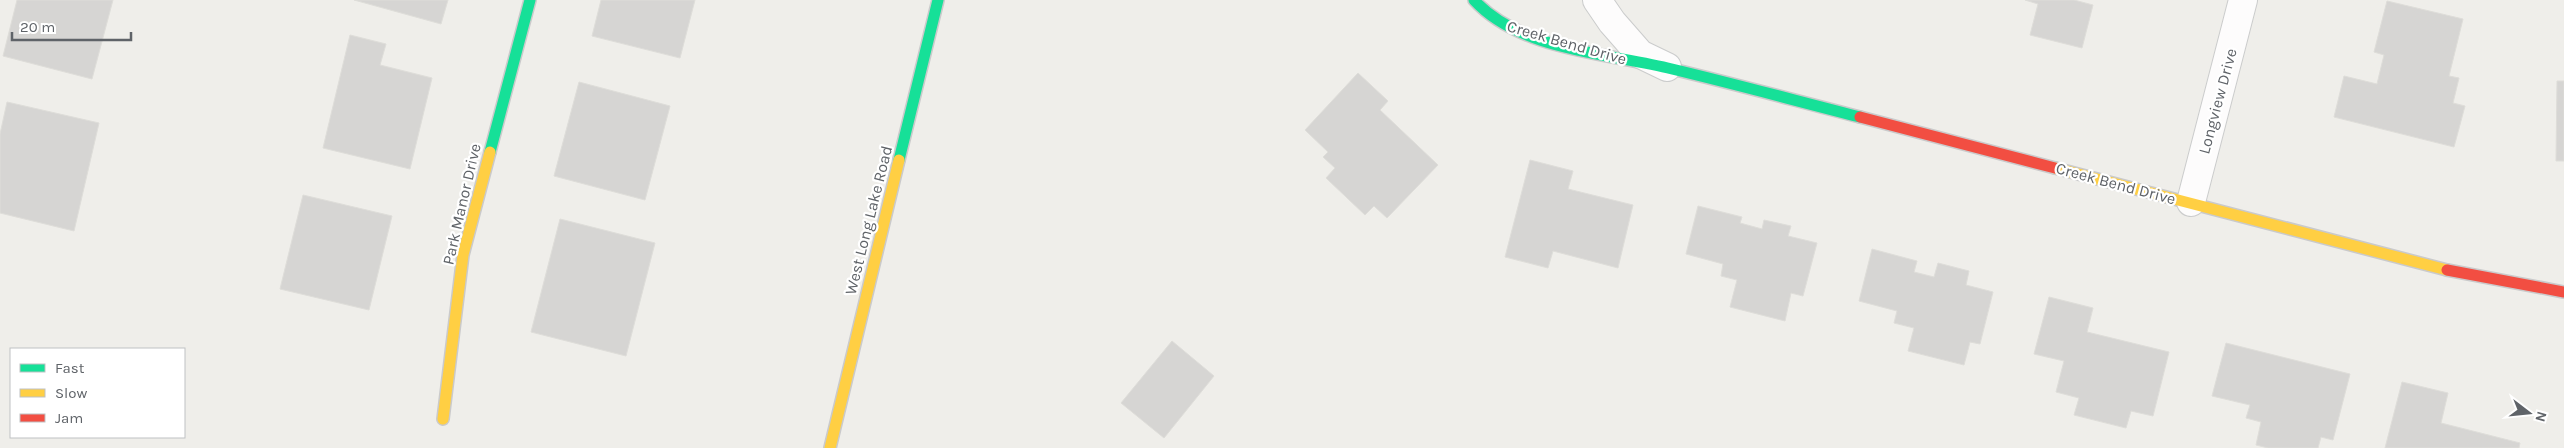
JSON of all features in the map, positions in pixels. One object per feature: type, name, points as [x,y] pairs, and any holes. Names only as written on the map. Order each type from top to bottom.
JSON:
[{"type":"street","name":"Park Manor Drive","points":[[443,419],[464,255],[530,0]]},
{"type":"street","name":"West Long Lake Road","points":[[830,448],[938,0]]},
{"type":"street","name":"Creek Bend Drive","points":[[1474,0],[1479,9],[1486,15],[1510,28],[1611,57],[1669,68],[2191,202],[2470,276],[2564,292]]},
{"type":"street","name":"Creek Bend Drive","points":[[1597,0],[1612,22],[1640,54],[1669,68]]},
{"type":"street","name":"Longview Drive","points":[[2191,202],[2243,0]]},
{"type":"building","points":[[17,0],[113,0],[92,79],[3,56]]},
{"type":"building","points":[[354,0],[448,0],[441,24]]},
{"type":"building","points":[[601,0],[695,0],[680,58],[592,36]]},
{"type":"building","points":[[2025,0],[2074,0],[2093,5],[2082,48],[2030,35],[2038,4]]},
{"type":"building","points":[[2387,1],[2463,19],[2449,76],[2459,78],[2453,103],[2465,106],[2454,147],[2334,117],[2344,76],[2377,84],[2384,55],[2374,52]]},
{"type":"building","points":[[350,35],[386,44],[380,65],[432,78],[410,169],[323,148]]},
{"type":"building","points":[[1358,73],[1388,101],[1380,110],[1438,165],[1387,218],[1374,206],[1365,215],[1326,178],[1335,168],[1323,157],[1328,152],[1305,130]]},
{"type":"building","points":[[2557,81],[2564,81],[2564,161],[2556,161]]},
{"type":"building","points":[[579,82],[670,106],[645,200],[554,176]]},
{"type":"building","points":[[7,102],[99,123],[74,231],[0,213],[0,134]]},
{"type":"building","points":[[1530,160],[1573,171],[1568,189],[1633,205],[1618,268],[1553,251],[1548,268],[1505,257]]},
{"type":"building","points":[[303,195],[392,216],[369,310],[280,289]]},
{"type":"building","points":[[1698,206],[1742,217],[1740,223],[1762,229],[1764,220],[1791,226],[1788,236],[1817,243],[1803,296],[1791,293],[1785,321],[1730,307],[1737,280],[1721,276],[1723,264],[1686,254]]},
{"type":"building","points":[[560,219],[655,243],[626,356],[531,332]]},
{"type":"building","points":[[1872,249],[1917,261],[1914,272],[1934,277],[1938,263],[1969,271],[1966,285],[1993,292],[1980,344],[1970,342],[1964,365],[1908,351],[1914,328],[1894,323],[1897,311],[1859,301]]},
{"type":"building","points":[[2049,297],[2093,308],[2087,332],[2169,352],[2153,416],[2131,411],[2126,428],[2074,415],[2079,398],[2056,392],[2064,361],[2034,354]]},
{"type":"building","points":[[1172,341],[1214,376],[1164,438],[1121,403]]},
{"type":"building","points":[[2226,343],[2350,374],[2333,440],[2321,437],[2318,448],[2268,448],[2256,445],[2261,422],[2246,418],[2250,405],[2212,396]]},
{"type":"building","points":[[2402,382],[2448,393],[2441,423],[2520,443],[2519,448],[2385,448]]},
{"type":"traffic: fast","points":[[490,152],[530,0]]},
{"type":"traffic: fast","points":[[899,160],[938,0]]},
{"type":"traffic: fast","points":[[1474,0],[1493,17],[1516,30],[1540,40],[1594,54],[1672,69],[1860,117]]},
{"type":"traffic: slow","points":[[443,419],[463,255],[490,152]]},
{"type":"traffic: slow","points":[[830,448],[899,160]]},
{"type":"traffic: slow","points":[[2055,168],[2447,270]]},
{"type":"traffic: jam","points":[[1860,117],[2055,168]]},
{"type":"traffic: jam","points":[[2447,270],[2564,292]]}]
